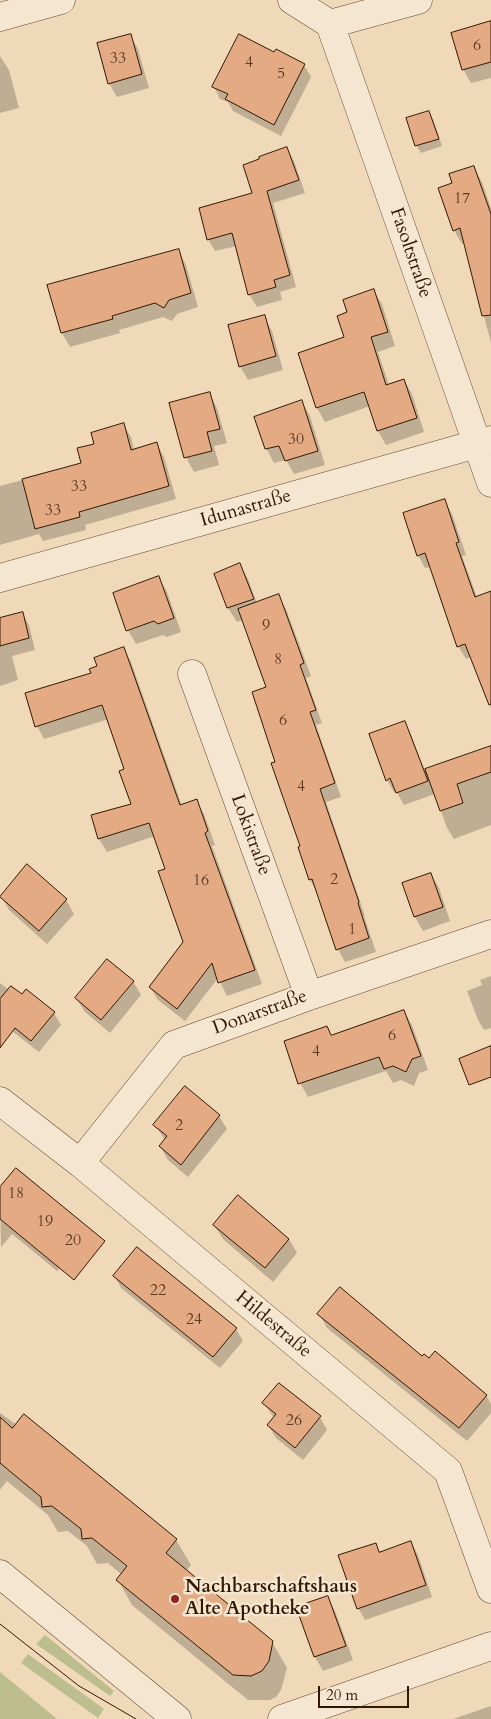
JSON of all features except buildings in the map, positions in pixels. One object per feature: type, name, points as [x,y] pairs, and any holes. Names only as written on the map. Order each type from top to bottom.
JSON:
[{"type":"street","points":[[0,17],[61,0]]},
{"type":"street","points":[[292,0],[330,24],[418,0]]},
{"type":"street","name":"Fasoltstraße","points":[[330,24],[484,442],[491,483]]},
{"type":"street","name":"Idunastraße","points":[[0,578],[484,442]]},
{"type":"street","name":"Lokistraße","points":[[192,674],[309,996]]},
{"type":"street","name":"Donarstraße","points":[[80,1164],[174,1045],[309,996],[491,934]]},
{"type":"street","name":"Hildestraße","points":[[0,1101],[80,1164],[448,1471],[491,1589]]},
{"type":"street","points":[[0,1574],[177,1719]]},
{"type":"street","points":[[282,1719],[491,1646]]},
{"type":"green space","points":[[45,1635],[114,1691],[110,1696],[36,1644]]},
{"type":"green space","points":[[28,1654],[104,1709],[98,1718],[21,1663]]},
{"type":"green space","points":[[0,1672],[57,1719],[0,1719]]},
{"type":"tram line","points":[[0,1624],[79,1686],[136,1719]]},
{"type":"place","name":"Nachbarschaftshaus Alte Apotheke","points":[[175,1599]]}]
